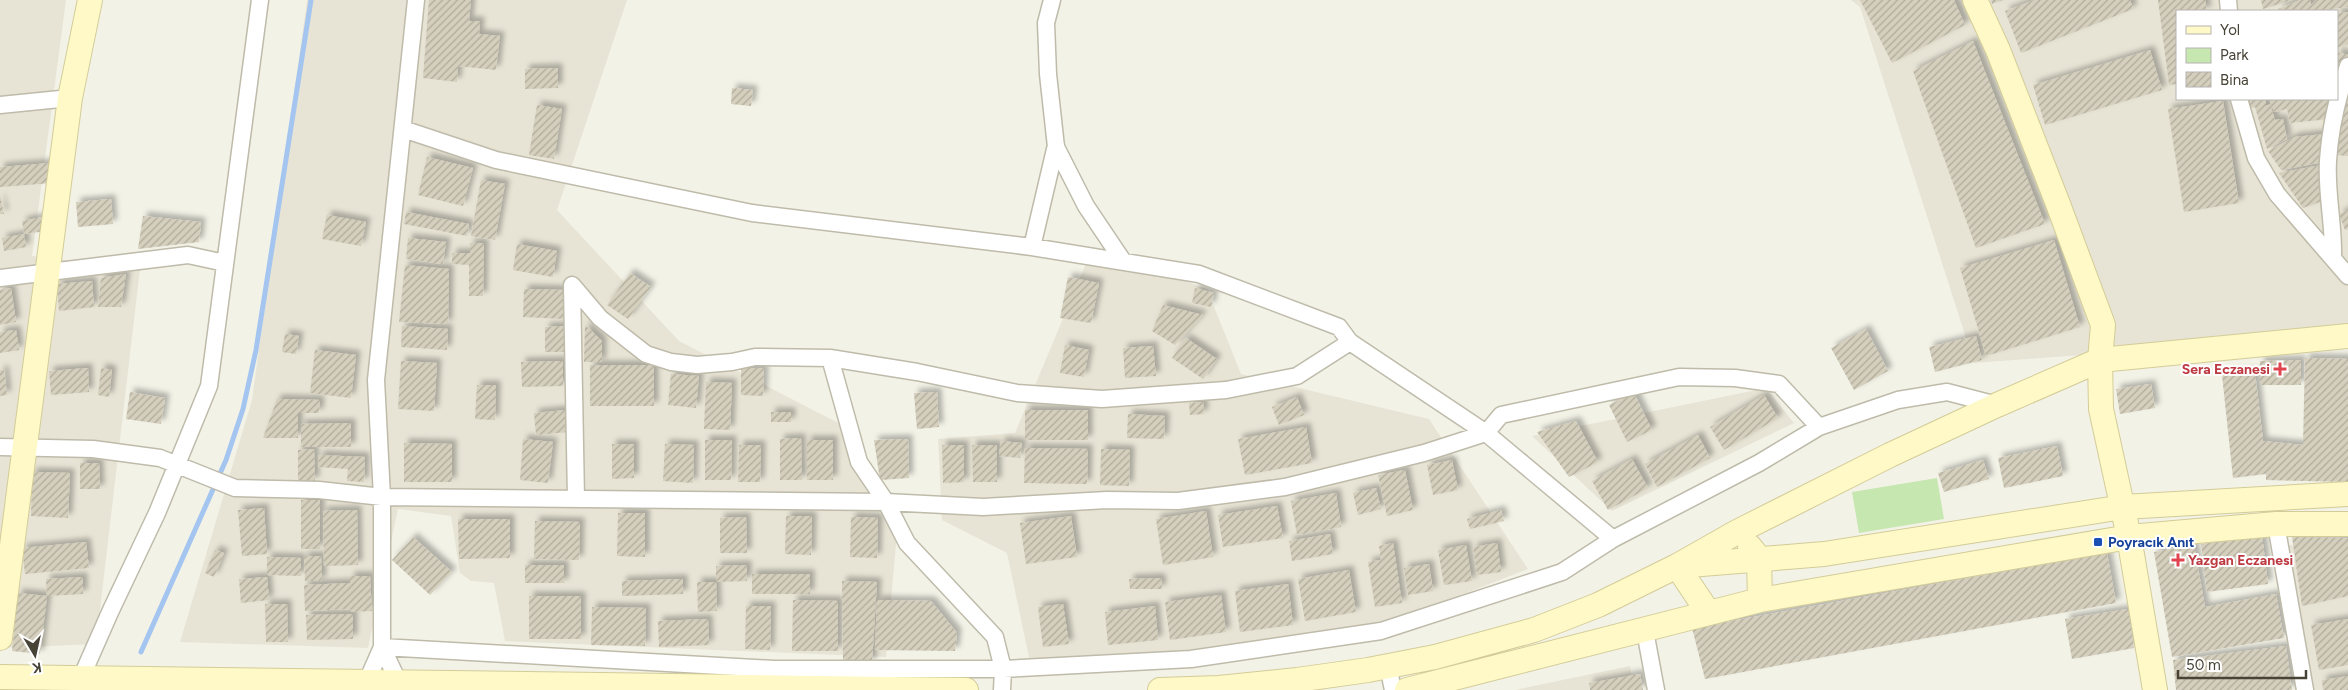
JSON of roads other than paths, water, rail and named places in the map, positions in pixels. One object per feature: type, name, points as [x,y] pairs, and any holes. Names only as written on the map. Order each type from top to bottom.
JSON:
[{"type":"main road","points":[[0,638],[70,98],[90,0]]},
{"type":"main road","points":[[1975,0],[1998,50],[2055,195],[2102,325],[2100,360],[2101,409],[2129,537],[2155,690]]},
{"type":"main road","points":[[1160,690],[1218,688],[1297,680],[1388,666],[1435,657],[1534,630],[1598,605],[1890,455],[2100,360],[2348,336]]},
{"type":"main road","points":[[1677,566],[1824,554],[2123,506],[2348,494]]},
{"type":"main road","points":[[1407,690],[1645,631],[1708,612],[1760,600],[2129,537],[2276,524],[2348,524]]},
{"type":"main road","points":[[1737,532],[1759,558],[1760,600]]},
{"type":"main road","points":[[1677,566],[1708,612]]},
{"type":"main road","points":[[0,678],[81,678],[366,686],[966,690]]},
{"type":"street","points":[[81,678],[178,464],[209,386],[260,0]]},
{"type":"street","points":[[366,686],[382,647],[382,497],[376,380],[416,0]]},
{"type":"street","points":[[1032,247],[1056,145],[1048,74],[1046,23],[1052,0]]},
{"type":"street","points":[[2333,258],[2341,236],[2328,161],[2340,88],[2348,66]]},
{"type":"street","points":[[0,105],[70,98]]},
{"type":"street","points":[[2239,100],[2256,158],[2277,194],[2348,276]]},
{"type":"street","points":[[402,129],[496,160],[752,213],[1032,247],[1198,274],[1339,327],[1350,342],[1486,433],[1613,539]]},
{"type":"street","points":[[1056,145],[1086,206],[1123,261]]},
{"type":"street","points":[[0,278],[188,255],[225,263]]},
{"type":"street","points":[[576,500],[572,285],[600,318],[646,354],[671,362],[697,365],[732,362],[755,357],[830,358],[917,372],[1017,393],[1102,399],[1226,390],[1297,376],[1350,342]]},
{"type":"street","points":[[830,358],[859,462],[886,502],[906,543],[995,636],[1003,669],[1002,690]]},
{"type":"street","points":[[0,447],[93,449],[160,458],[235,488],[319,490],[382,497],[886,502],[983,507],[1107,500],[1178,501],[1285,488],[1424,453],[1486,433],[1501,414],[1679,376],[1735,378],[1779,384],[1819,427]]},
{"type":"street","points":[[382,647],[774,669],[1003,669],[1191,659],[1381,632],[1562,572],[1613,539],[1759,462],[1819,427],[1898,400],[1947,392],[1997,405]]},
{"type":"street","points":[[2276,524],[2305,690]]},
{"type":"street","points":[[1645,631],[1656,690]]},
{"type":"street","points":[[382,647],[398,686]]},
{"type":"street","points":[[1388,666],[1393,690]]},
{"type":"waterway","points":[[141,652],[226,460],[243,409],[256,350],[311,0]]},
{"type":"place","name":"Sera Eczanesi","points":[[2280,369]]},
{"type":"place","name":"Poyracık Anıt","points":[[2098,542]]},
{"type":"place","name":"Yazgan Eczanesi","points":[[2178,560]]}]
